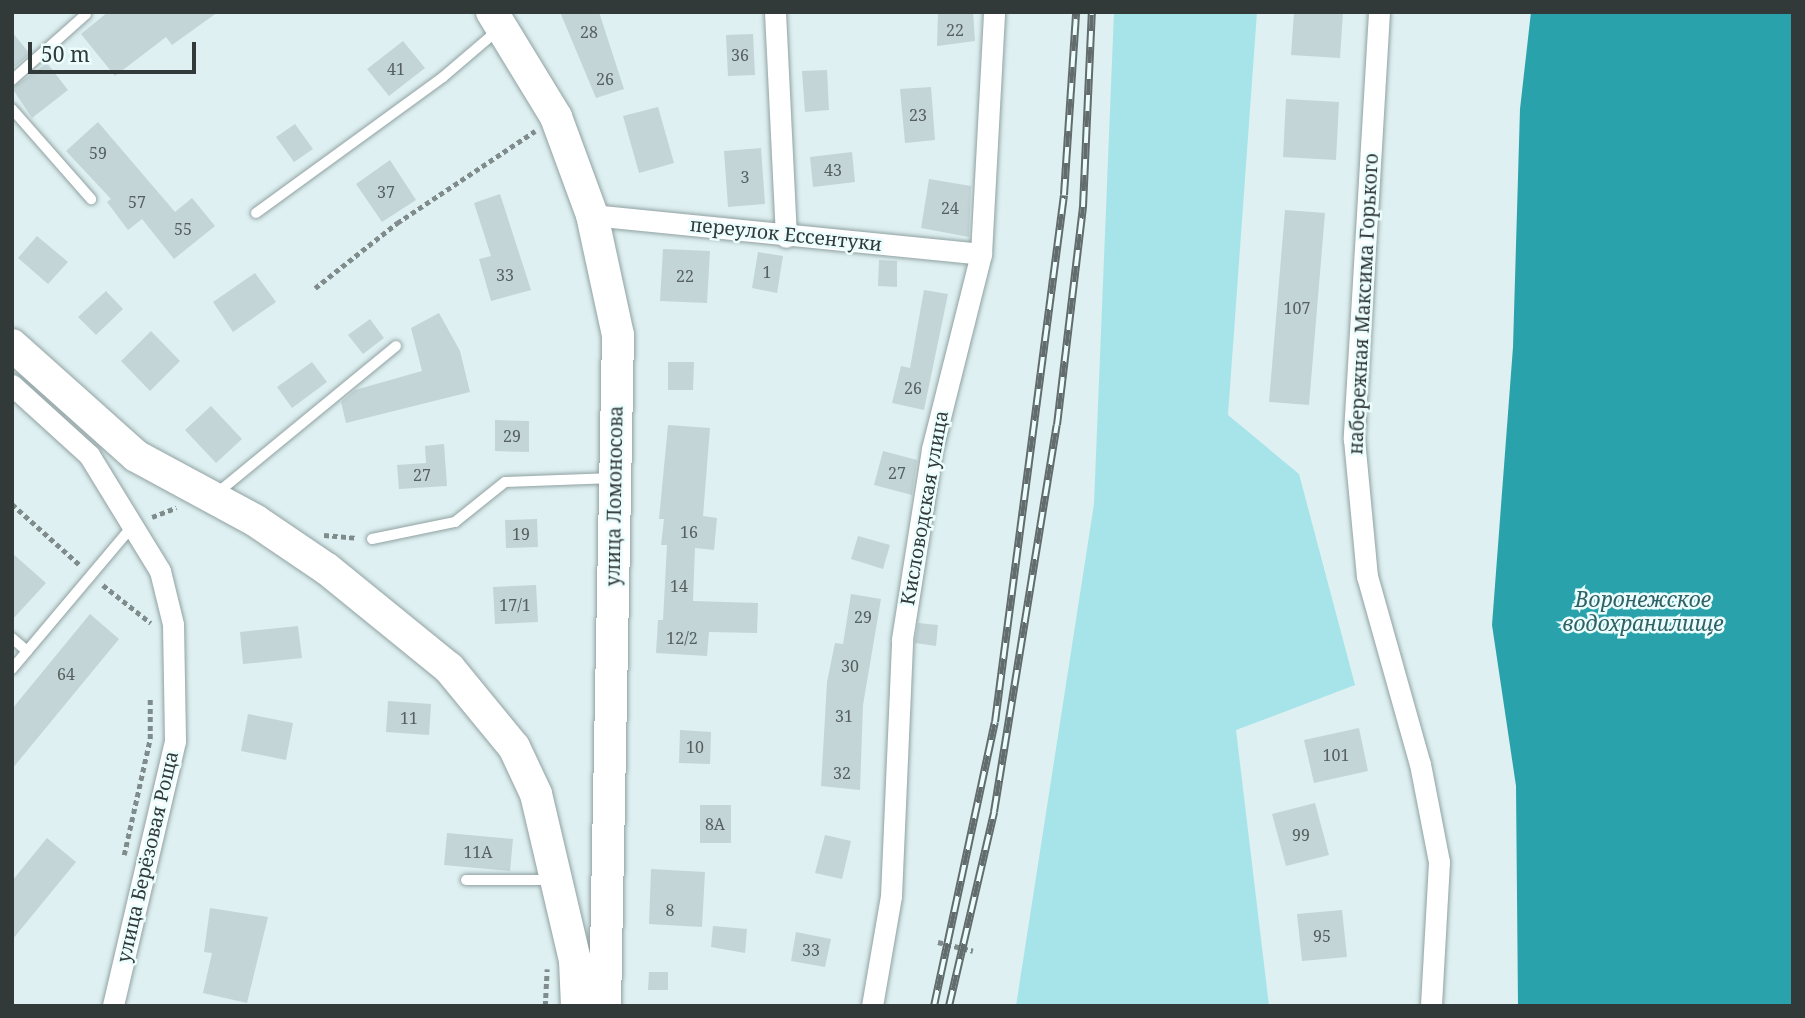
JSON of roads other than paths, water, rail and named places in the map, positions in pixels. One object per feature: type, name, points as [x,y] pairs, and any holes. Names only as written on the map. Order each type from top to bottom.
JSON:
[{"type":"main road","name":"улица Ломоносова","points":[[497,19],[556,117],[592,215],[618,335],[605,1006]]},
{"type":"main road","points":[[12,345],[136,456],[327,569],[449,668],[513,747],[536,794],[575,960],[577,1006]]},
{"type":"street","points":[[775,12],[786,237]]},
{"type":"street","name":"Кисловодская улица","points":[[872,1006],[891,896],[902,639],[932,449],[981,254],[994,12]]},
{"type":"street","name":"набережная Максима Горького","points":[[1379,12],[1354,439],[1367,576],[1420,764],[1439,862],[1431,1006]]},
{"type":"street","name":"переулок Ессентуки","points":[[592,215],[786,237],[981,254]]},
{"type":"street","name":"улица Берёзовая Роща","points":[[12,385],[89,455],[134,523],[160,571],[173,624],[175,741],[113,1006]]},
{"type":"lane","points":[[12,80],[86,14]]},
{"type":"lane","points":[[256,213],[443,77],[497,19]]},
{"type":"lane","points":[[12,109],[92,199]]},
{"type":"lane","points":[[211,498],[396,346]]},
{"type":"lane","points":[[372,539],[455,522],[505,482],[617,478]]},
{"type":"lane","points":[[12,669],[93,577],[134,523]]},
{"type":"lane","points":[[12,638],[27,651]]},
{"type":"lane","points":[[466,880],[558,880]]},
{"type":"water","name":"Воронежское водохранилище","points":[[1531,12],[1793,12],[1793,1006],[1518,1006],[1516,786],[1492,625],[1513,347],[1520,109]]},
{"type":"railway","points":[[934,1006],[995,722],[1064,195],[1076,12]]},
{"type":"railway","points":[[949,1006],[994,812],[1057,425],[1083,207],[1092,12]]}]
